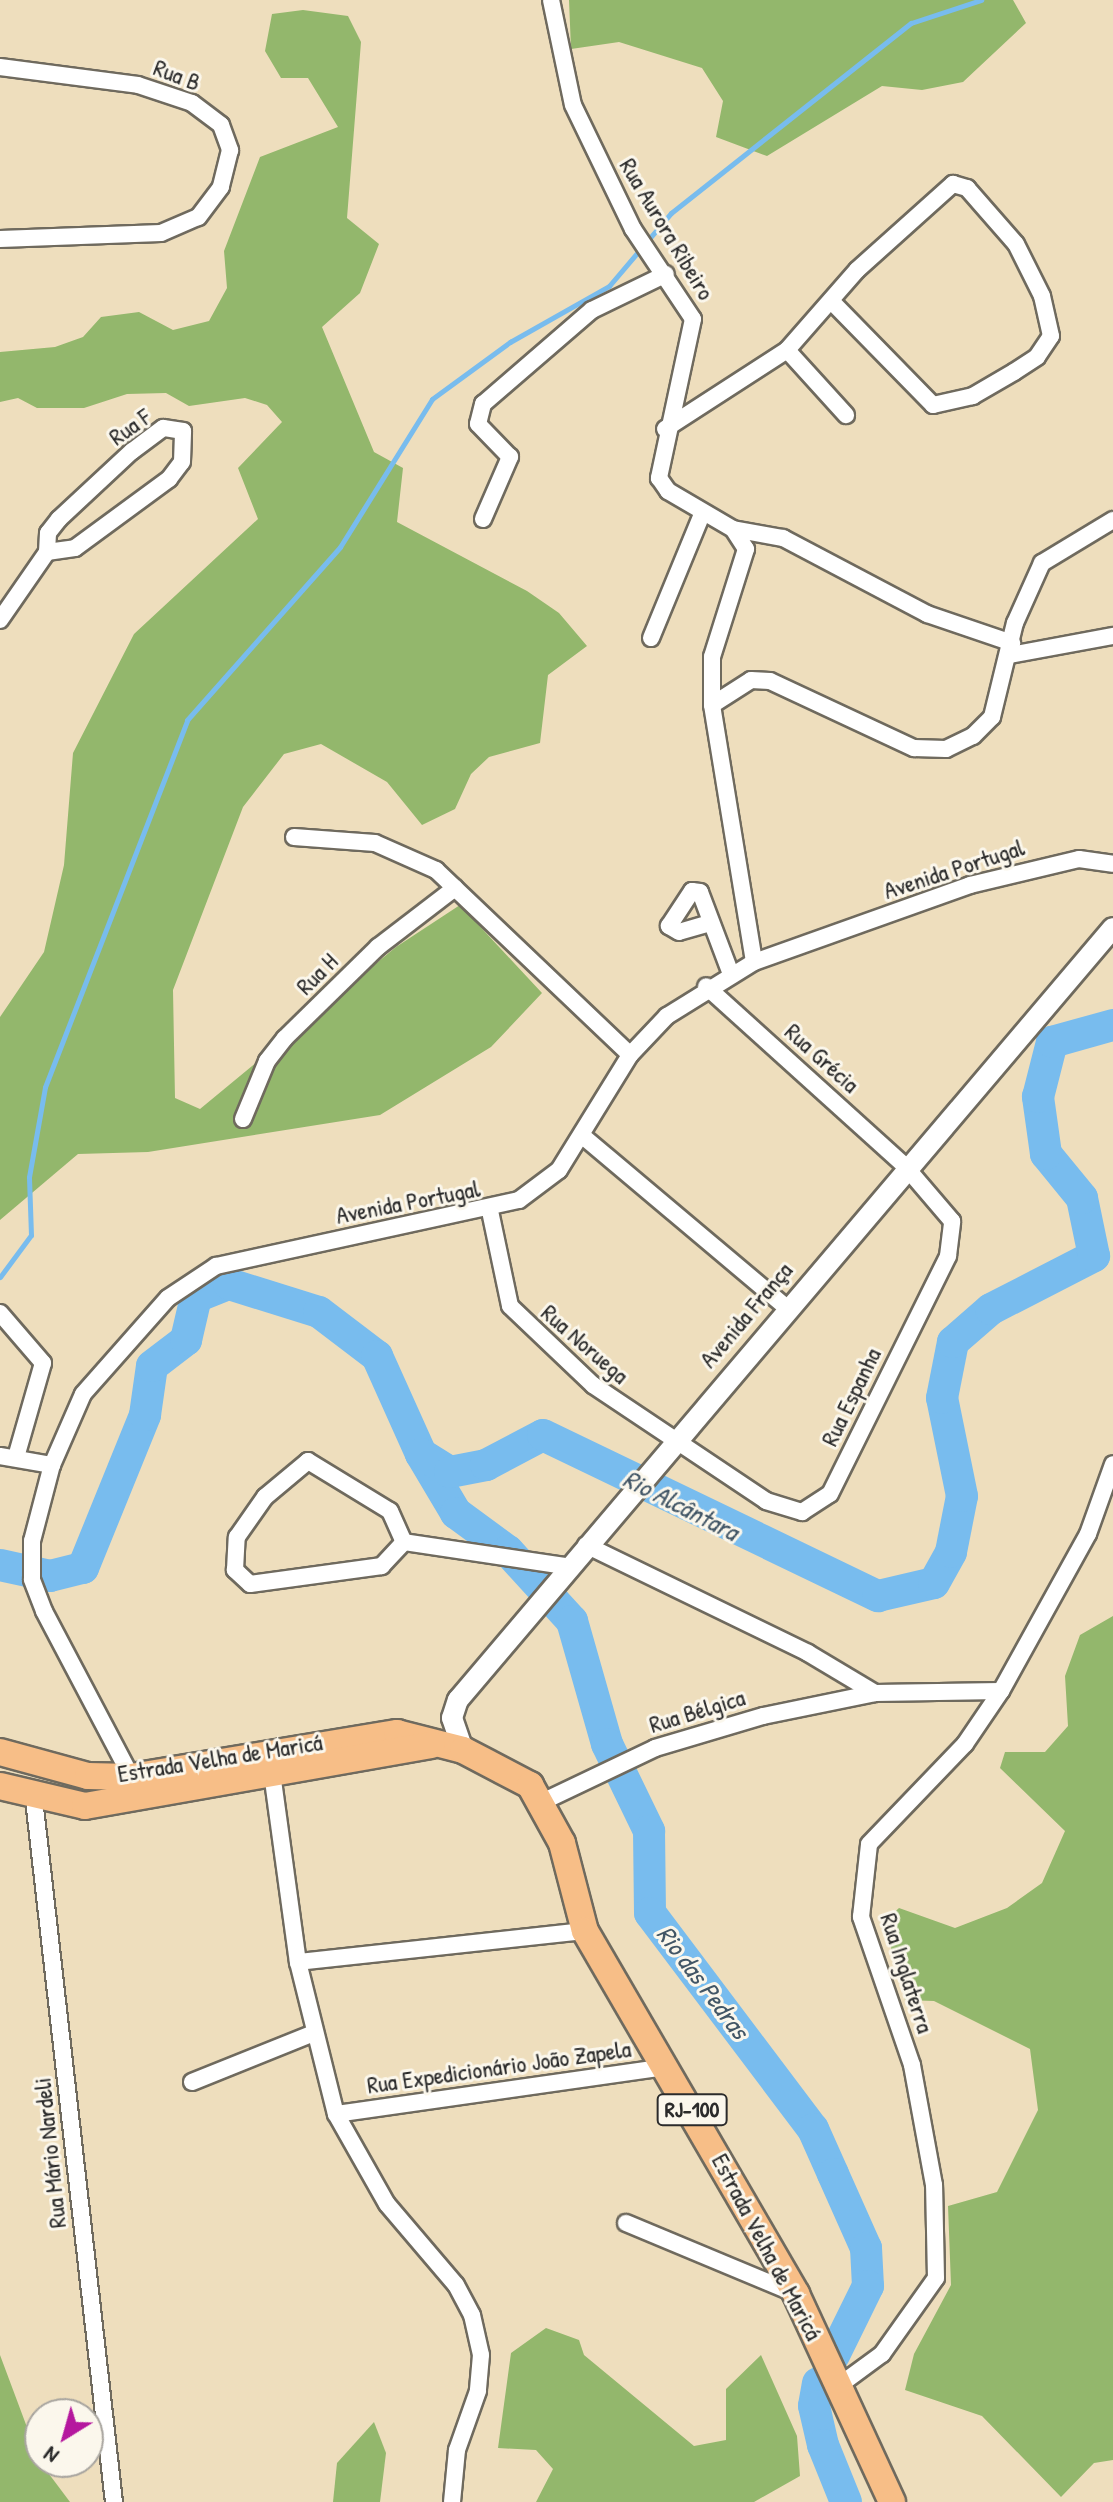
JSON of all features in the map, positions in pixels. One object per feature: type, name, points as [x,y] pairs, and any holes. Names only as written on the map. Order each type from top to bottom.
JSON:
[{"type":"main road","name":"Estrada Velha de Maricá","points":[[0,1786],[34,1799],[85,1806],[137,1788],[362,1735],[397,1733],[452,1747],[508,1769],[542,1802],[585,1931],[668,2067],[796,2294],[892,2502]]},
{"type":"main road","name":"Estrada Velha de Maricá","points":[[0,1752],[137,1788],[272,1773],[452,1747]]},
{"type":"street","name":"Rua Aurora Ribeiro","points":[[551,0],[573,105],[633,229],[666,274],[693,319],[665,429],[659,478],[703,512],[733,529],[783,538],[927,614],[1011,649]]},
{"type":"street","name":"Rua B","points":[[0,67],[138,85],[192,103],[221,125],[230,150],[221,187],[198,217],[161,233],[0,239]]},
{"type":"street","points":[[665,429],[787,350],[831,301],[914,214],[959,184],[1016,244],[1042,296],[1051,336],[1037,357],[973,396],[933,405],[831,301]]},
{"type":"street","points":[[483,519],[510,457],[478,424],[483,404],[592,310],[666,274]]},
{"type":"street","points":[[787,350],[846,415]]},
{"type":"street","name":"Rua F","points":[[0,620],[47,552],[48,533],[59,519],[132,451],[163,428],[183,431],[185,453],[169,479],[75,548],[47,552]]},
{"type":"street","points":[[651,638],[703,512]]},
{"type":"street","points":[[712,705],[751,680],[770,681],[865,731],[914,748],[946,749],[992,717],[1011,649],[1042,563],[1113,520]]},
{"type":"street","points":[[733,529],[746,549],[712,657],[712,705],[754,962]]},
{"type":"street","points":[[1011,649],[1113,636]]},
{"type":"street","points":[[294,837],[375,843],[413,857],[455,888],[630,1055]]},
{"type":"street","name":"Avenida Portugal","points":[[137,1788],[44,1611],[32,1579],[32,1541],[52,1465],[83,1394],[113,1354],[168,1298],[216,1266],[490,1211],[559,1170],[585,1138],[630,1055],[706,986],[754,962],[970,885],[1079,859],[1113,864]]},
{"type":"street","name":"Rua H","points":[[243,1119],[267,1061],[285,1038],[387,939],[455,888]]},
{"type":"street","points":[[710,923],[731,974]]},
{"type":"street","name":"Avenida França","points":[[452,1747],[452,1718],[458,1700],[565,1566],[621,1505],[905,1166],[1113,928]]},
{"type":"street","name":"Rua Grécia","points":[[706,986],[905,1166]]},
{"type":"street","points":[[585,1138],[787,1308]]},
{"type":"street","name":"Rua Espanha","points":[[672,1444],[766,1501],[802,1512],[830,1494],[952,1241],[944,1206],[905,1166]]},
{"type":"street","name":"Rua Noruega","points":[[490,1211],[510,1306],[535,1337],[672,1444]]},
{"type":"street","points":[[0,1313],[43,1363],[8,1456],[52,1465]]},
{"type":"street","points":[[308,1461],[390,1511],[404,1542],[382,1566],[250,1584],[235,1570],[244,1524],[308,1461]]},
{"type":"street","name":"Rua Inglaterra","points":[[837,2387],[882,2354],[914,2317],[936,2278],[939,2231],[912,2065],[861,1917],[860,1873],[869,1844],[965,1744],[1001,1691],[1088,1534],[1113,1464]]},
{"type":"street","points":[[404,1542],[565,1566]]},
{"type":"street","points":[[586,1545],[808,1653],[875,1693]]},
{"type":"street","name":"Rua Bélgica","points":[[542,1802],[655,1748],[875,1693],[1001,1691]]},
{"type":"street","points":[[272,1773],[298,1962],[336,2114],[387,2204],[449,2276],[472,2315],[481,2355],[478,2391],[457,2450],[452,2502]]},
{"type":"street","name":"Rua Mário Nardeli","points":[[34,1799],[114,2502]]},
{"type":"street","points":[[298,1962],[585,1931]]},
{"type":"street","points":[[192,2082],[314,2033]]},
{"type":"street","name":"Rua Expedicionário João Zapela","points":[[336,2114],[668,2067]]},
{"type":"street","points":[[626,2223],[796,2294]]},
{"type":"green space","points":[[569,0],[1013,0],[1026,23],[963,82],[922,90],[882,86],[767,156],[716,137],[723,101],[702,68],[619,42],[571,49]]},
{"type":"green space","points":[[303,10],[348,16],[361,42],[347,218],[379,244],[360,293],[322,327],[374,452],[403,468],[397,522],[527,591],[559,613],[587,646],[548,675],[540,743],[489,757],[471,774],[455,809],[422,825],[387,782],[321,744],[284,754],[243,807],[173,990],[175,1098],[200,1109],[396,947],[460,905],[542,993],[491,1047],[380,1115],[148,1152],[78,1154],[0,1220],[0,1017],[44,952],[64,865],[73,753],[134,634],[258,519],[238,468],[282,422],[267,405],[245,398],[189,406],[166,393],[127,394],[84,408],[37,408],[18,398],[0,402],[0,352],[55,347],[83,337],[101,317],[139,312],[173,330],[209,321],[227,288],[224,251],[260,157],[338,127],[308,78],[281,78],[265,51],[272,14]]},
{"type":"green space","points":[[1113,1616],[1113,2460],[1094,2463],[1061,2497],[982,2416],[905,2390],[914,2354],[951,2285],[948,2206],[997,2192],[1038,2110],[1030,2049],[934,2001],[905,2000],[884,1922],[899,1908],[955,1928],[1007,1908],[1042,1883],[1065,1831],[1000,1768],[1005,1752],[1045,1752],[1068,1726],[1065,1676],[1080,1635]]},
{"type":"green space","points":[[546,2328],[579,2340],[584,2355],[694,2446],[726,2440],[726,2389],[761,2355],[797,2436],[800,2476],[754,2502],[536,2502],[553,2469],[536,2450],[498,2448],[511,2353]]},
{"type":"green space","points":[[0,2355],[24,2419],[24,2478],[52,2478],[70,2502],[0,2502]]},
{"type":"green space","points":[[374,2422],[386,2453],[380,2502],[333,2502],[337,2463]]},
{"type":"waterway","points":[[0,1277],[31,1235],[29,1177],[45,1087],[187,720],[340,547],[432,399],[510,342],[609,286],[671,213],[911,23],[981,0]]},
{"type":"waterway","name":"Rio Alcântara","points":[[0,1565],[50,1576],[83,1568],[145,1415],[152,1366],[186,1340],[196,1297],[229,1284],[319,1312],[377,1356],[421,1454],[450,1472],[486,1465],[543,1435],[878,1596],[934,1583],[951,1552],[962,1496],[942,1398],[953,1342],[991,1309],[1094,1256],[1082,1198],[1046,1154],[1038,1097],[1052,1042],[1113,1025]]},
{"type":"waterway","name":"Rio das Pedras","points":[[421,1454],[456,1513],[508,1551],[572,1621],[607,1744],[649,1831],[650,1913],[813,2129],[866,2248],[868,2286],[834,2355]]},
{"type":"waterway","name":"Rio das Pedras","points":[[818,2383],[814,2406],[823,2445],[846,2502]]}]
